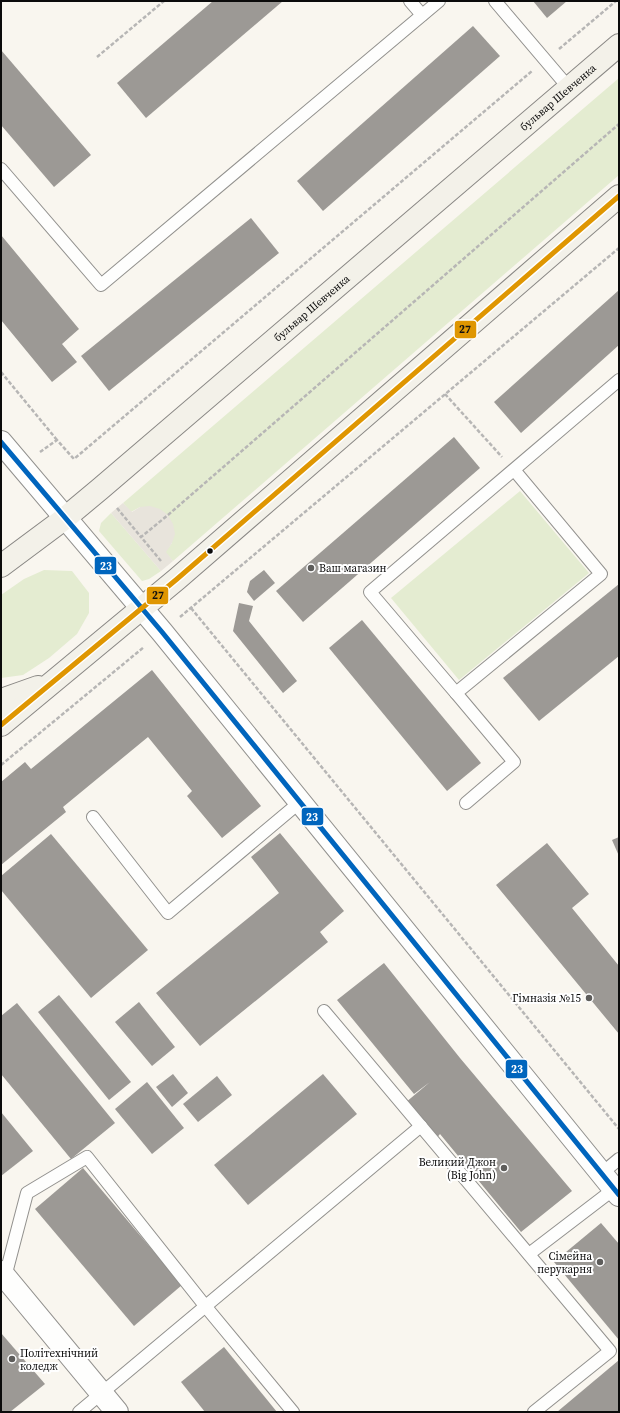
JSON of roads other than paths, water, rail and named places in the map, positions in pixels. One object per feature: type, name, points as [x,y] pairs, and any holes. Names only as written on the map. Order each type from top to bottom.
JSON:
[{"type":"main road","name":"бульвар Шевченка","points":[[1,566],[64,519],[619,45]]},
{"type":"main road","points":[[1,726],[142,609],[619,196]]},
{"type":"main road","points":[[1,552],[64,519]]},
{"type":"main road","points":[[1,700],[56,680]]},
{"type":"street","points":[[1,442],[64,519],[162,632],[611,1186]]},
{"type":"street","points":[[3,1275],[117,1412]]},
{"type":"lane","points":[[410,1],[422,15]]},
{"type":"lane","points":[[1,169],[101,285],[439,1]]},
{"type":"lane","points":[[495,1],[569,88]]},
{"type":"lane","points":[[466,803],[514,762],[370,592],[514,471],[619,380]]},
{"type":"lane","points":[[456,693],[601,574],[514,471]]},
{"type":"lane","points":[[93,817],[168,913],[300,802]]},
{"type":"lane","points":[[324,1011],[610,1351],[534,1412]]},
{"type":"lane","points":[[79,1412],[421,1126]]},
{"type":"lane","points":[[3,1275],[27,1193],[87,1157],[206,1307],[293,1412]]},
{"type":"lane","points":[[529,1254],[611,1186],[619,1159]]},
{"type":"place","name":"Ваш магазин","points":[[311,568]]},
{"type":"place","name":"Гімназія №15","points":[[589,998]]},
{"type":"place","name":"Великий Джон (Big John)","points":[[504,1168]]},
{"type":"place","name":"Сімейна перукарня","points":[[600,1262]]},
{"type":"place","name":"Політехнічний коледж","points":[[12,1359]]}]
